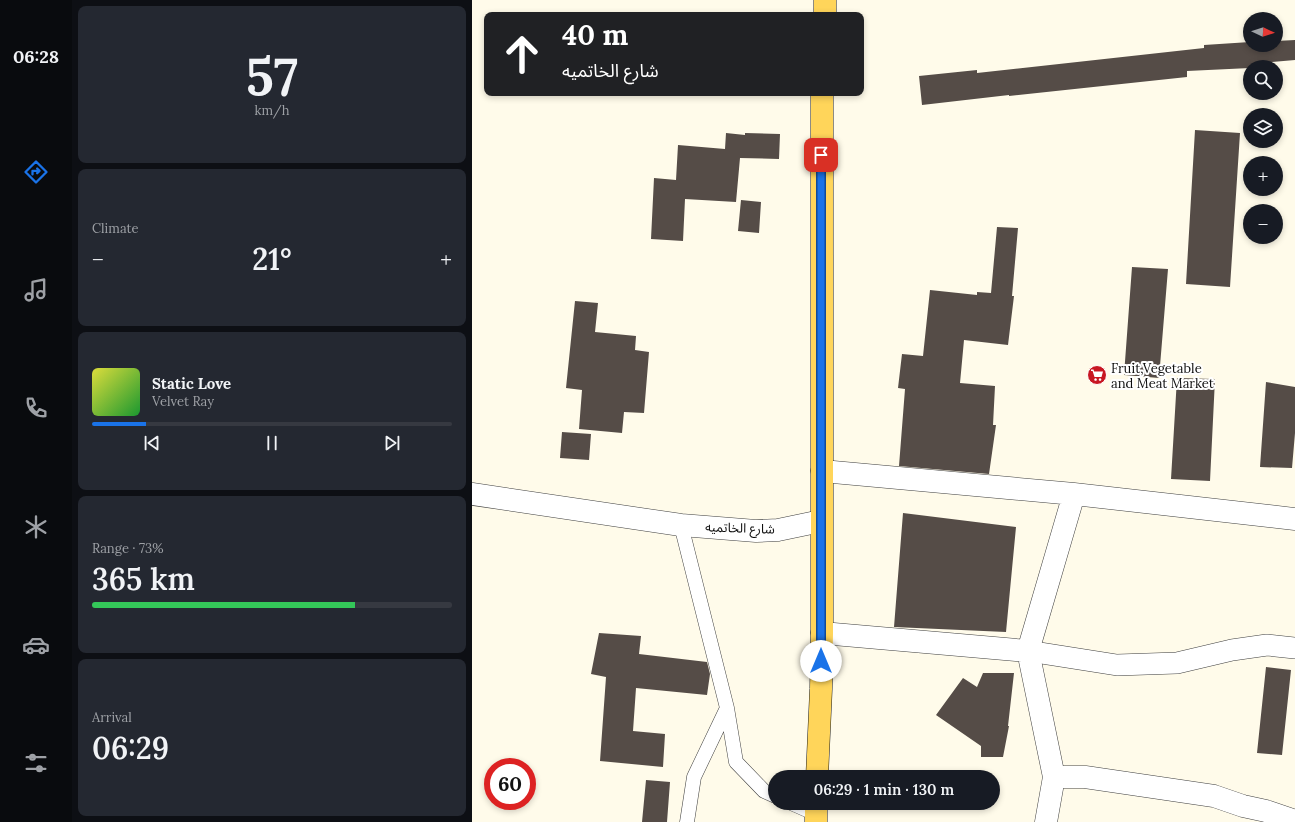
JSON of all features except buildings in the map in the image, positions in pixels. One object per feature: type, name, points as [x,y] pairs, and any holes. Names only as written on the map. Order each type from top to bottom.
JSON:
[{"type":"main road","points":[[825,0],[825,12]]},
{"type":"main road","points":[[817,770],[822,633],[822,96]]},
{"type":"street","points":[[822,471],[1074,494],[1295,519]]},
{"type":"street","name":"شارع الخاتميه","points":[[472,494],[681,525],[756,531],[785,529],[821,521]]},
{"type":"street","points":[[1046,822],[1054,777],[1028,651],[1074,494]]},
{"type":"street","points":[[822,633],[1028,651],[1117,665],[1177,663],[1232,650],[1267,645],[1295,648]]},
{"type":"street","points":[[1054,777],[1085,777],[1214,796],[1295,821]]},
{"type":"lane","points":[[681,525],[727,708],[736,762],[764,791],[768,793]]},
{"type":"lane","points":[[687,822],[694,777],[727,708]]},
{"type":"place","name":"Fruit,Vegetable and Meat Market","points":[[1097,375]]},
{"type":"route","points":[[821,155],[821,661]]}]
